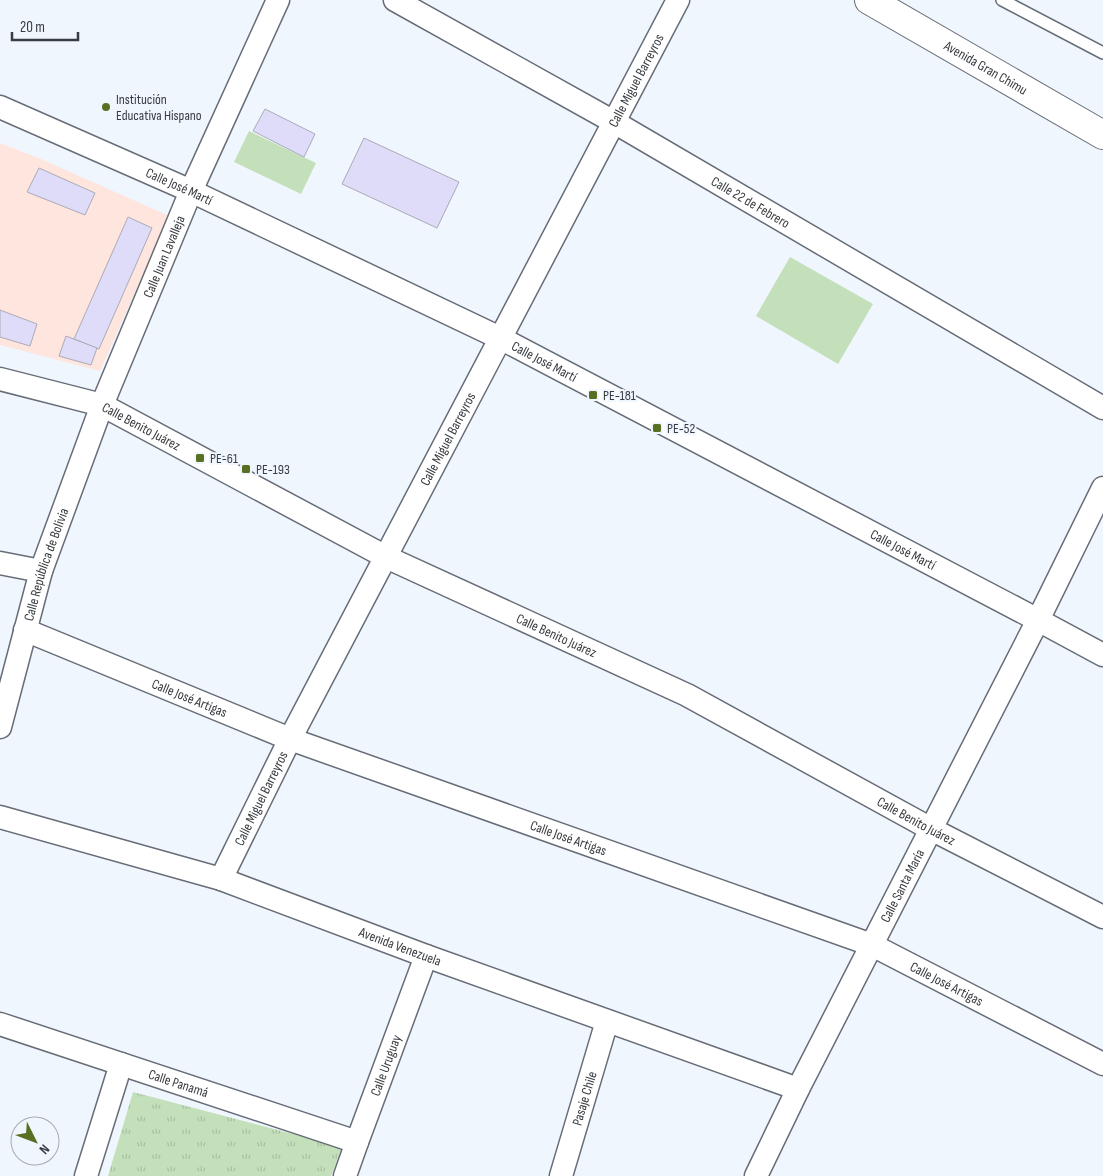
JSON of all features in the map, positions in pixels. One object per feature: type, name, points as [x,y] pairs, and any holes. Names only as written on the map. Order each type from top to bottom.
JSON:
[{"type":"street","name":"Calle Juan Lavalleja","points":[[102,405],[191,190],[278,0]]},
{"type":"street","name":"Calle 22 de Febrero","points":[[395,0],[614,122],[1103,408]]},
{"type":"street","name":"Calle Miguel Barreyros","points":[[221,879],[290,738],[678,0]]},
{"type":"street","name":"Avenida Gran Chimu","points":[[869,0],[1103,135]]},
{"type":"street","name":"Calle José Martí","points":[[0,107],[191,190],[500,338],[1103,655]]},
{"type":"street","name":"Calle Benito Juárez","points":[[0,379],[102,405],[386,557],[687,696],[931,829],[1103,917]]},
{"type":"street","name":"Calle República de Bolivia","points":[[0,727],[41,571],[102,405]]},
{"type":"street","name":"Calle Santa María","points":[[756,1176],[798,1089],[1038,620],[1103,488]]},
{"type":"street","points":[[0,563],[41,571]]},
{"type":"street","name":"Calle José Artigas","points":[[26,630],[290,738],[872,945],[1103,1064]]},
{"type":"street","name":"Avenida Venezuela","points":[[0,817],[221,879],[426,956],[798,1089]]},
{"type":"street","name":"Calle Uruguay","points":[[346,1176],[426,956]]},
{"type":"street","name":"Pasaje Chile","points":[[561,1176],[607,1021]]},
{"type":"street","name":"Calle Panamá","points":[[0,1024],[357,1142]]},
{"type":"street","points":[[86,1176],[121,1064]]},
{"type":"lane","points":[[1002,0],[1103,52]]},
{"type":"shaded area","points":[[0,143],[41,159],[169,216],[100,371],[0,345]]},
{"type":"green space","points":[[249,131],[316,163],[301,194],[234,162]]},
{"type":"green space","points":[[790,257],[873,304],[838,364],[756,316]]},
{"type":"green space","points":[[133,1092],[342,1147],[331,1176],[108,1176]]},
{"type":"building","points":[[265,109],[315,134],[304,157],[253,131]]},
{"type":"building","points":[[364,138],[459,182],[437,228],[342,184]]},
{"type":"building","points":[[39,168],[95,193],[85,215],[27,192]]},
{"type":"building","points":[[128,217],[152,228],[99,349],[74,339]]},
{"type":"building","points":[[0,310],[37,324],[30,346],[0,337]]},
{"type":"building","points":[[66,336],[97,348],[91,365],[59,356]]},
{"type":"place","name":"Institución Educativa Hispano","points":[[106,107]]},
{"type":"place","name":"PE-181","points":[[593,395]]},
{"type":"place","name":"PE-52","points":[[657,428]]},
{"type":"place","name":"PE-61","points":[[200,458]]},
{"type":"place","name":"PE-193","points":[[246,469]]}]
